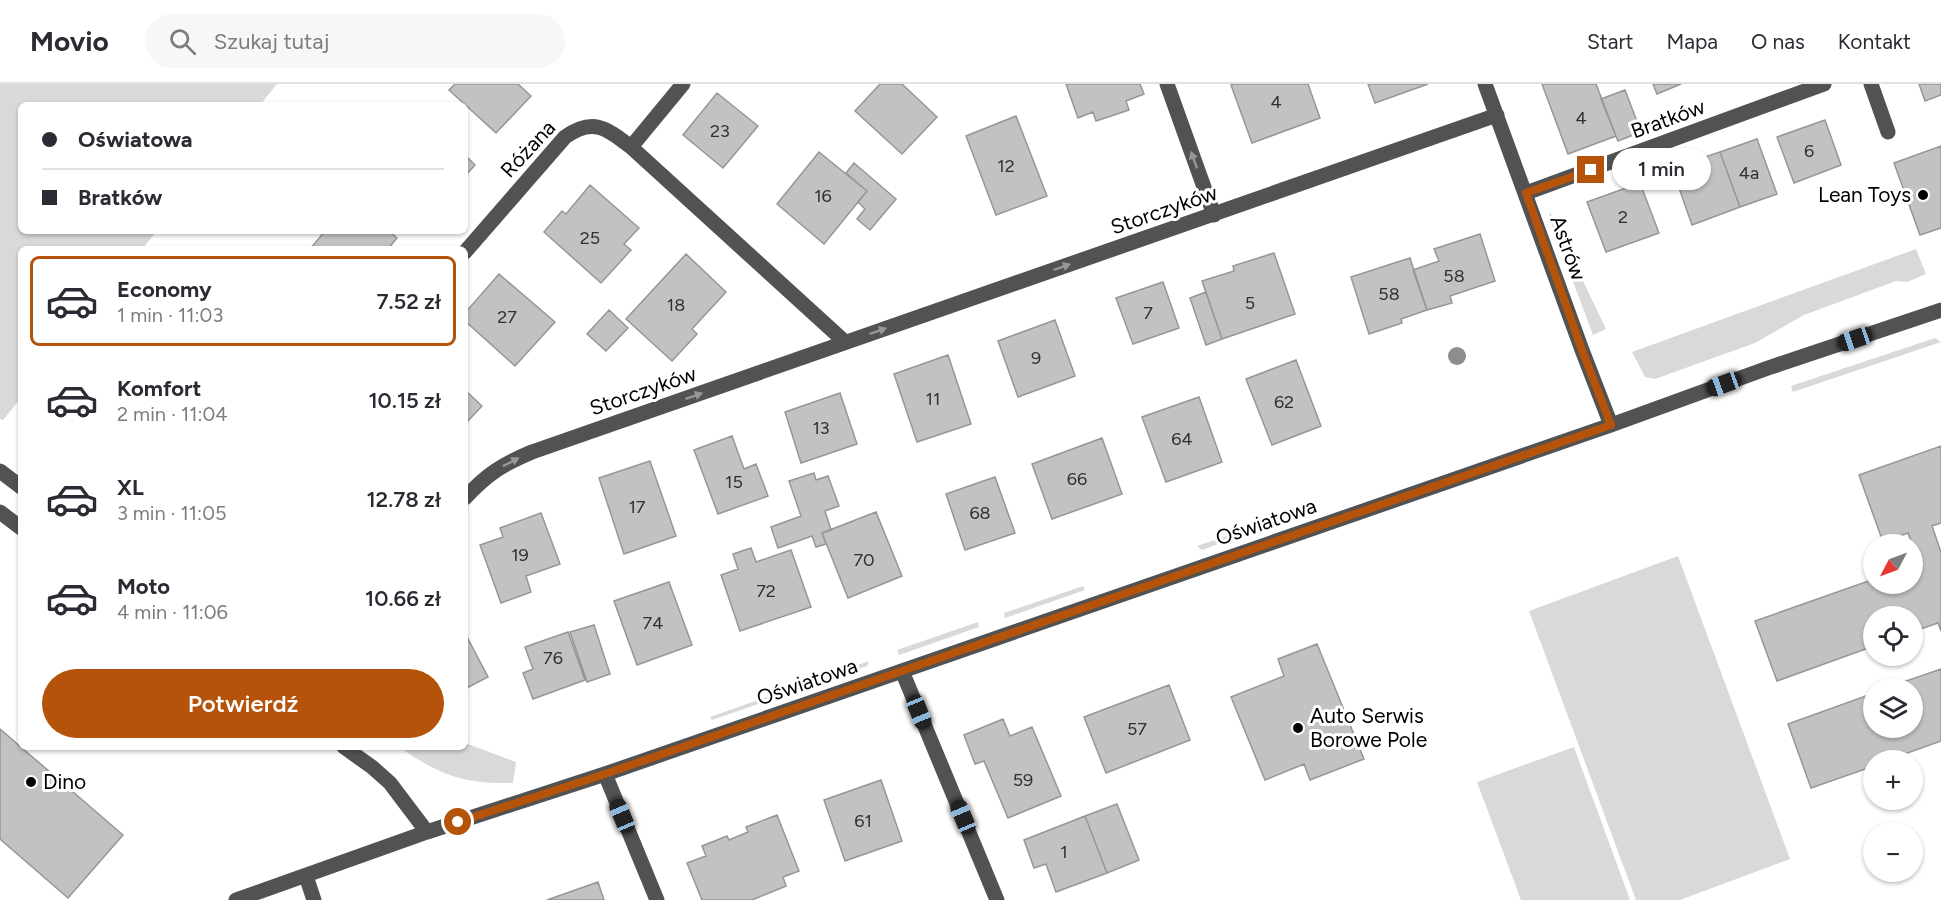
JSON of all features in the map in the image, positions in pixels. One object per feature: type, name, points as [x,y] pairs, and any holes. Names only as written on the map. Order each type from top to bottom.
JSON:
[{"type":"street","points":[[683,84],[631,147],[845,342]]},
{"type":"street","points":[[1167,84],[1214,215]]},
{"type":"street","name":"Astrów","points":[[1485,84],[1611,425]]},
{"type":"street","name":"Bratków","points":[[1526,193],[1824,84]]},
{"type":"street","points":[[1871,84],[1888,132]]},
{"type":"street","name":"Storczyków","points":[[468,495],[478,484],[506,463],[532,452],[1497,115]]},
{"type":"street","name":"Różana","points":[[468,249],[565,137],[575,130],[587,125],[600,126],[631,147]]},
{"type":"street","name":"Oświatowa","points":[[236,900],[427,832],[605,774],[1611,425],[1768,368],[1941,310]]},
{"type":"street","points":[[0,471],[18,485]]},
{"type":"street","points":[[0,512],[18,526]]},
{"type":"street","points":[[902,671],[997,900]]},
{"type":"street","points":[[348,750],[390,783],[427,832]]},
{"type":"street","points":[[605,774],[657,900]]},
{"type":"street","points":[[306,876],[314,900]]},
{"type":"shaded area","points":[[0,84],[277,84],[262,102],[18,102],[18,234],[154,234],[144,246],[18,246],[18,402],[3,420],[0,419]]},
{"type":"shaded area","points":[[1550,212],[1606,329],[1593,335],[1549,217]]},
{"type":"shaded area","points":[[1916,249],[1926,274],[1907,282],[1896,281],[1804,315],[1755,343],[1655,379],[1645,377],[1632,352]]},
{"type":"shaded area","points":[[1935,338],[1941,342],[1793,392],[1791,386]]},
{"type":"shaded area","points":[[1279,518],[1278,522],[1202,550],[1197,546]]},
{"type":"shaded area","points":[[1678,556],[1790,859],[1680,900],[1636,900],[1529,611]]},
{"type":"shaded area","points":[[1083,586],[1085,590],[1005,618],[1004,613]]},
{"type":"shaded area","points":[[978,622],[979,627],[899,655],[897,650]]},
{"type":"shaded area","points":[[869,661],[867,666],[712,720],[710,717]]},
{"type":"shaded area","points":[[468,744],[516,762],[513,783],[480,782],[453,776],[403,750],[468,750]]},
{"type":"shaded area","points":[[1574,747],[1630,900],[1521,900],[1477,782]]},
{"type":"building","points":[[455,84],[518,84],[531,96],[496,133],[468,107],[468,102],[462,102],[449,90]]},
{"type":"building","points":[[880,84],[902,84],[937,117],[902,154],[855,111]]},
{"type":"building","points":[[1066,84],[1140,84],[1144,94],[1126,101],[1129,110],[1096,121],[1093,112],[1078,118]]},
{"type":"building","points":[[1308,84],[1320,118],[1252,143],[1231,85]]},
{"type":"building","points":[[1368,84],[1428,84],[1375,103]]},
{"type":"building","points":[[1542,84],[1596,84],[1616,136],[1568,154]]},
{"type":"building","points":[[1653,84],[1681,84],[1657,94]]},
{"type":"building","points":[[1919,84],[1941,84],[1941,95],[1925,101]]},
{"type":"building","points":[[1625,90],[1641,132],[1618,141],[1601,99]]},
{"type":"building","points":[[717,93],[758,126],[723,168],[683,135]]},
{"type":"building","points":[[1016,116],[1047,196],[996,215],[966,136]]},
{"type":"building","points":[[1825,120],[1841,165],[1794,183],[1777,137]]},
{"type":"building","points":[[1757,139],[1777,194],[1740,207],[1720,152]]},
{"type":"building","name":"Lean Toys","points":[[1941,146],[1941,228],[1920,235],[1894,163]]},
{"type":"building","points":[[819,152],[867,191],[824,244],[777,204]]},
{"type":"building","points":[[1720,152],[1740,207],[1692,225],[1672,168]]},
{"type":"building","points":[[468,158],[475,165],[468,173]]},
{"type":"building","points":[[854,163],[896,199],[870,230],[857,219],[865,209],[858,202],[867,191],[846,173]]},
{"type":"building","points":[[1640,183],[1659,233],[1606,252],[1587,202]]},
{"type":"building","points":[[590,185],[639,228],[624,244],[631,250],[601,283],[544,232],[562,211],[566,214]]},
{"type":"building","points":[[322,234],[392,234],[397,238],[390,246],[312,246]]},
{"type":"building","points":[[1480,234],[1495,281],[1450,296],[1452,303],[1427,310],[1413,270],[1439,261],[1434,249]]},
{"type":"building","points":[[1274,253],[1295,314],[1222,339],[1202,281],[1234,271],[1233,266]]},
{"type":"building","points":[[686,254],[726,292],[692,329],[697,334],[672,361],[626,319]]},
{"type":"building","points":[[1410,258],[1427,310],[1401,319],[1402,323],[1369,334],[1351,277]]},
{"type":"building","points":[[499,274],[555,322],[515,366],[468,324],[468,310]]},
{"type":"building","points":[[1163,282],[1179,328],[1133,344],[1116,298]]},
{"type":"building","points":[[1206,292],[1222,339],[1206,345],[1190,298]]},
{"type":"building","points":[[609,310],[628,328],[606,351],[587,334]]},
{"type":"building","points":[[1055,320],[1075,376],[1018,397],[998,341]]},
{"type":"building","points":[[948,355],[971,424],[917,442],[894,374]]},
{"type":"building","points":[[1296,360],[1321,426],[1272,445],[1246,379]]},
{"type":"building","points":[[468,393],[482,406],[468,421]]},
{"type":"building","points":[[840,393],[857,444],[801,463],[785,412]]},
{"type":"building","points":[[1199,397],[1222,462],[1166,482],[1142,417]]},
{"type":"building","points":[[732,436],[744,469],[756,464],[768,496],[718,514],[694,450]]},
{"type":"building","points":[[1102,438],[1122,494],[1052,519],[1032,464]]},
{"type":"building","points":[[1941,446],[1941,523],[1932,526],[1941,552],[1941,631],[1938,623],[1923,628],[1923,606],[1863,606],[1863,650],[1777,681],[1755,621],[1863,583],[1863,594],[1923,594],[1923,534],[1880,534],[1859,475]]},
{"type":"building","points":[[650,461],[676,536],[624,554],[599,478]]},
{"type":"building","points":[[814,473],[816,480],[828,476],[839,506],[825,511],[831,530],[822,533],[826,544],[816,547],[812,536],[778,548],[771,527],[801,516],[789,481]]},
{"type":"building","points":[[995,477],[1015,533],[965,550],[946,494]]},
{"type":"building","points":[[876,512],[902,576],[848,598],[822,533]]},
{"type":"building","points":[[541,513],[560,564],[526,576],[531,592],[501,603],[480,545],[503,537],[500,528]]},
{"type":"building","points":[[751,548],[756,562],[791,550],[811,607],[740,631],[721,575],[738,569],[733,554]]},
{"type":"building","points":[[669,582],[692,645],[637,665],[614,601]]},
{"type":"building","points":[[594,625],[610,674],[587,682],[570,632]]},
{"type":"building","points":[[568,632],[585,680],[533,699],[523,673],[533,669],[525,647]]},
{"type":"building","points":[[468,639],[488,677],[468,687]]},
{"type":"building","name":"Auto Serwis Borowe Pole","points":[[1317,644],[1364,759],[1310,780],[1304,764],[1265,780],[1231,697],[1284,676],[1278,659]]},
{"type":"building","points":[[1941,669],[1941,741],[1916,750],[1863,750],[1863,770],[1811,788],[1788,724],[1863,697],[1863,738],[1923,738],[1923,678],[1915,678]]},
{"type":"building","points":[[1169,685],[1190,740],[1106,773],[1084,717]]},
{"type":"building","points":[[1003,719],[1010,736],[1032,727],[1061,796],[1008,818],[984,761],[975,764],[964,735]]},
{"type":"building","name":"Dino","points":[[0,729],[18,745],[18,750],[24,750],[123,835],[68,898],[0,839]]},
{"type":"building","points":[[881,780],[902,841],[845,861],[824,800]]},
{"type":"building","points":[[1117,804],[1139,860],[1107,873],[1085,816]]},
{"type":"building","points":[[777,815],[799,871],[783,877],[786,886],[752,900],[702,900],[687,863],[706,856],[702,846],[727,836],[729,840],[748,832],[746,827]]},
{"type":"building","points":[[1085,816],[1107,873],[1056,892],[1046,864],[1034,868],[1024,840]]},
{"type":"building","points":[[598,882],[604,900],[547,900]]},
{"type":"place","name":"Lean Toys","points":[[1923,195]]},
{"type":"place","name":"Auto Serwis Borowe Pole","points":[[1298,728]]},
{"type":"place","name":"Dino","points":[[31,782]]},
{"type":"route","points":[[458,822],[605,774],[1611,425],[1526,193],[1591,170]]}]
